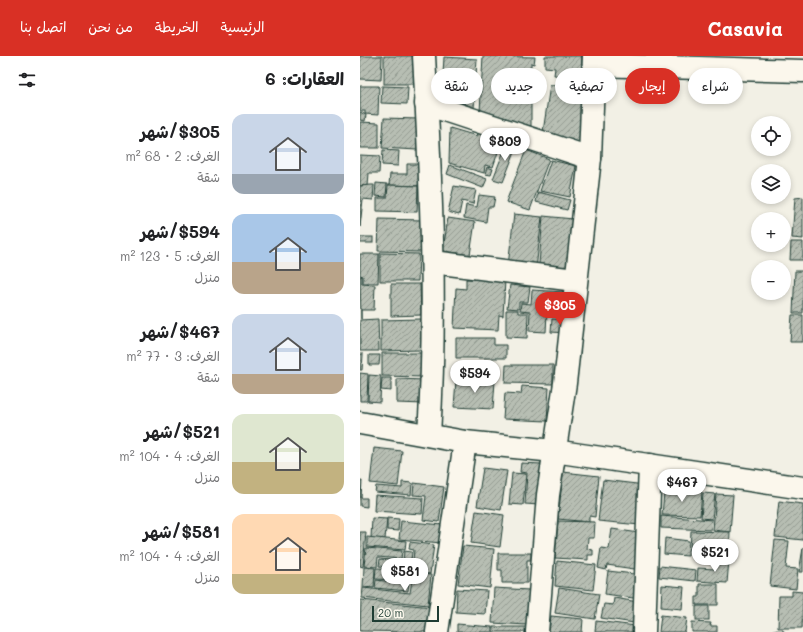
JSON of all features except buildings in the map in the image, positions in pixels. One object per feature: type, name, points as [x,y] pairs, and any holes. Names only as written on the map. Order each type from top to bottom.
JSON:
[{"type":"street","points":[[424,56],[433,262],[429,435]]},
{"type":"street","points":[[537,632],[548,495],[565,383],[575,280],[590,158],[594,61],[757,62],[803,71]]},
{"type":"street","points":[[426,104],[590,158]]},
{"type":"street","points":[[433,262],[575,280]]},
{"type":"street","points":[[360,424],[465,442],[554,451],[803,488]]},
{"type":"street","points":[[437,632],[465,442]]},
{"type":"street","points":[[644,632],[650,465]]}]
